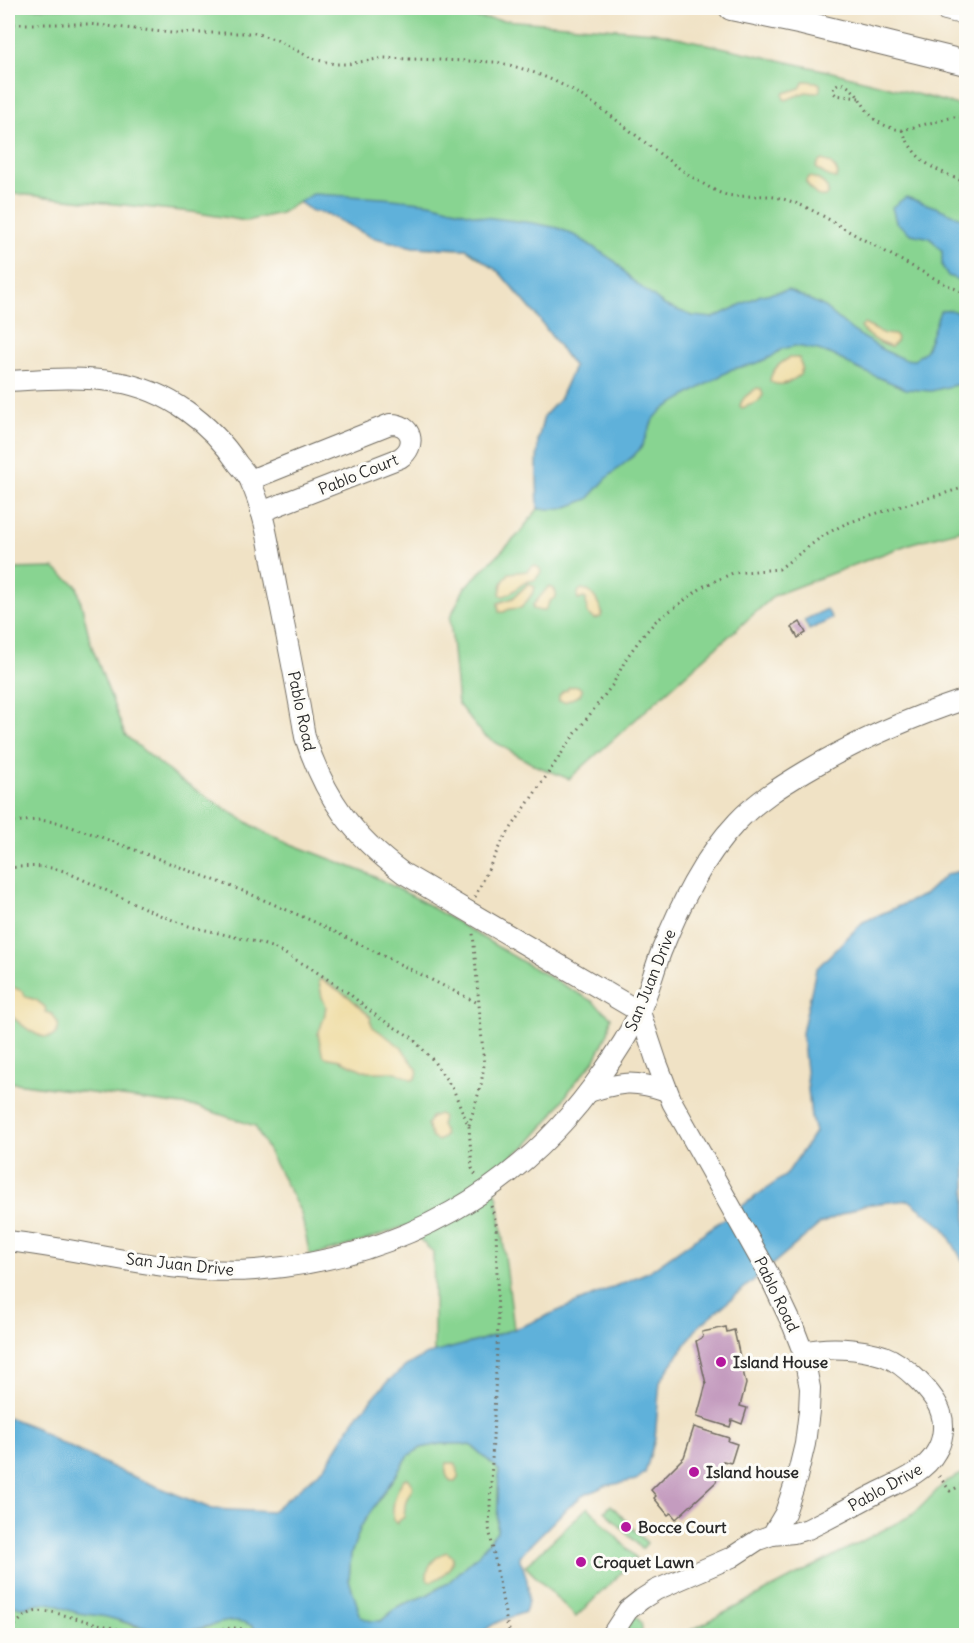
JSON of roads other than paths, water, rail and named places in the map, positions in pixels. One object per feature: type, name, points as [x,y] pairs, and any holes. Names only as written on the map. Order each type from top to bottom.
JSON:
[{"type":"main road","points":[[731,8],[803,22],[966,63]]},
{"type":"main road","points":[[946,8],[966,12]]},
{"type":"street","name":"Pablo Road","points":[[8,381],[86,379],[135,386],[178,405],[214,434],[229,450],[250,480],[261,512],[305,737],[323,784],[339,810],[379,855],[403,873],[639,1012],[667,1090],[768,1273],[803,1352],[810,1388],[805,1444],[785,1513],[772,1535]]},
{"type":"street","name":"Pablo Court","points":[[250,480],[390,424],[402,426],[410,435],[409,451],[400,458],[261,512]]},
{"type":"street","name":"San Juan Drive","points":[[8,1240],[161,1265],[204,1270],[251,1270],[333,1258],[360,1251],[396,1239],[466,1204],[499,1182],[529,1157],[565,1121],[626,1040],[684,898],[698,873],[739,820],[780,786],[835,753],[893,725],[966,699]]},
{"type":"street","points":[[589,1092],[614,1084],[628,1083],[648,1084],[667,1090]]},
{"type":"street","name":"Pablo Drive","points":[[772,1535],[808,1529],[912,1474],[929,1462],[941,1441],[943,1425],[936,1402],[896,1361],[883,1356],[832,1348],[803,1352]]},
{"type":"street","points":[[611,1635],[628,1610],[649,1594],[732,1557],[758,1540],[772,1535]]},
{"type":"water","points":[[313,194],[430,203],[483,217],[558,228],[578,237],[616,262],[632,280],[664,305],[693,316],[713,318],[761,295],[788,290],[823,306],[853,331],[883,350],[903,359],[914,360],[926,350],[940,311],[951,310],[966,318],[966,379],[963,383],[931,391],[906,389],[818,350],[795,346],[782,349],[755,364],[732,369],[662,410],[653,420],[641,448],[608,477],[588,499],[562,509],[538,509],[538,440],[544,416],[559,400],[574,367],[537,316],[499,272],[467,249],[413,247],[371,237],[327,214],[312,211],[299,202]]},
{"type":"water","points":[[906,197],[966,220],[966,283],[948,276],[942,266],[942,251],[930,238],[911,234],[896,222],[892,207]]},
{"type":"water","points":[[827,609],[832,619],[809,630],[804,620]]},
{"type":"water","points":[[966,870],[966,1267],[944,1228],[909,1200],[863,1205],[820,1224],[697,1328],[660,1381],[655,1439],[645,1473],[636,1480],[605,1486],[582,1496],[520,1556],[528,1586],[525,1612],[496,1623],[481,1635],[263,1636],[254,1627],[244,1622],[224,1622],[193,1630],[172,1632],[79,1613],[47,1603],[21,1607],[8,1604],[8,1417],[36,1428],[53,1439],[122,1472],[212,1509],[271,1512],[325,1467],[356,1417],[387,1382],[406,1366],[425,1355],[523,1326],[648,1272],[786,1175],[815,1132],[811,1117],[802,1033],[816,969],[863,922],[924,895],[947,874]],"holes":[[[440,1444],[472,1446],[499,1470],[497,1531],[482,1551],[448,1583],[427,1595],[399,1606],[381,1621],[371,1621],[361,1617],[349,1580],[351,1554],[361,1526],[409,1455],[421,1448]]]},
{"type":"place","name":"Island House","points":[[721,1362]]},
{"type":"place","name":"Island house","points":[[694,1472]]},
{"type":"place","name":"Bocce Court","points":[[626,1527]]},
{"type":"place","name":"Croquet Lawn","points":[[581,1562]]}]
